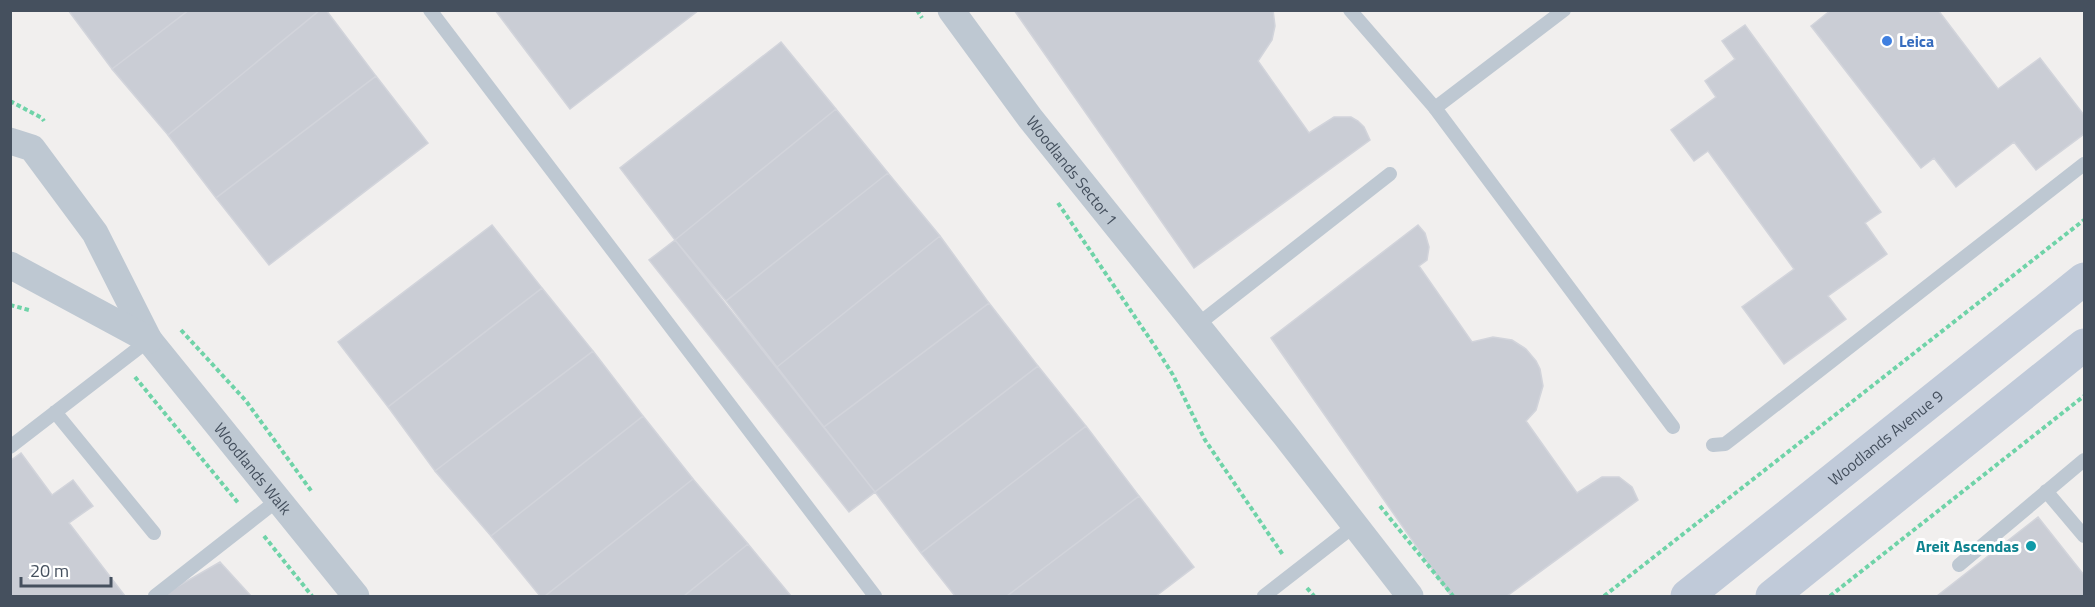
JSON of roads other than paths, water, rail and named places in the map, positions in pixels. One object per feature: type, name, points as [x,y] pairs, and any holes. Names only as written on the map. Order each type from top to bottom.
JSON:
[{"type":"main road","name":"Woodlands Avenue 9","points":[[1687,597],[2085,279]]},
{"type":"main road","points":[[1772,597],[2085,345]]},
{"type":"street","name":"Woodlands Sector 1","points":[[951,10],[1043,134],[1197,325],[1410,597]]},
{"type":"street","name":"Woodlands Walk","points":[[10,141],[32,148],[95,233],[148,340],[356,597]]},
{"type":"street","name":"Woodlands Walk","points":[[10,265],[148,340]]},
{"type":"lane","points":[[430,10],[875,597]]},
{"type":"lane","points":[[1350,10],[1435,108],[1673,428]]},
{"type":"lane","points":[[1435,108],[1564,10]]},
{"type":"lane","points":[[1713,446],[1725,444],[2085,164]]},
{"type":"lane","points":[[1197,325],[1390,174]]},
{"type":"lane","points":[[10,447],[148,340]]},
{"type":"lane","points":[[55,412],[154,533]]},
{"type":"lane","points":[[1959,565],[2046,490],[2085,460]]},
{"type":"lane","points":[[2046,490],[2085,537]]},
{"type":"lane","points":[[155,597],[279,499]]},
{"type":"lane","points":[[1268,595],[1354,526]]},
{"type":"place","name":"Leica","points":[[1887,41]]},
{"type":"place","name":"Areit Ascendas","points":[[2031,546]]}]
